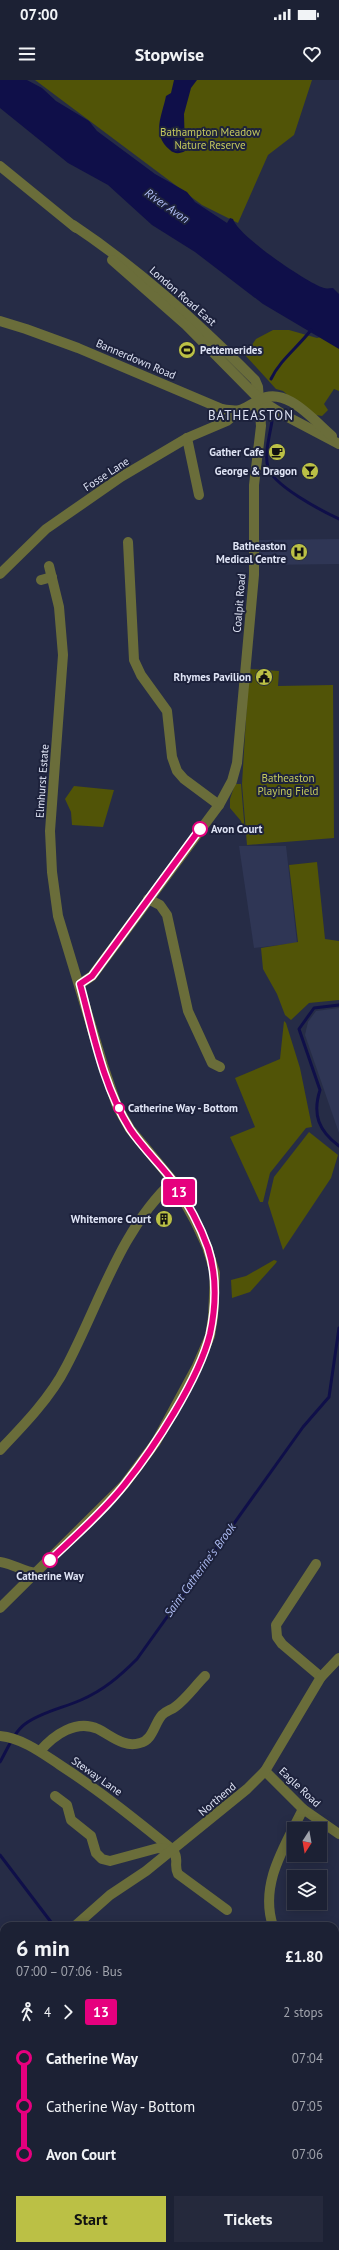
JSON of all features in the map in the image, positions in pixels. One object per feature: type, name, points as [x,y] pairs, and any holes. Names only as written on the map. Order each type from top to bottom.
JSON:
[{"type":"street","name":"London Road East","points":[[0,166],[73,225],[116,256],[203,329],[254,380],[258,386],[260,400]]},
{"type":"street","name":"Bannerdown Road","points":[[0,321],[78,348],[222,409],[236,411]]},
{"type":"street","points":[[236,411],[246,409],[260,400],[272,396],[282,397],[292,402],[339,443]]},
{"type":"street","points":[[260,400],[284,415],[339,443]]},
{"type":"street","name":"Coalpit Road","points":[[219,805],[232,781],[237,763],[254,575],[254,485],[260,445],[260,400]]},
{"type":"street","name":"Fosse Lane","points":[[0,574],[46,529],[121,477],[187,438],[227,421],[236,411]]},
{"type":"street","points":[[187,438],[199,495]]},
{"type":"street","points":[[80,984],[92,976],[219,805],[184,779],[177,771],[172,757],[167,711],[141,675],[134,660],[131,642],[128,542]]},
{"type":"street","name":"Elmhurst Estate","points":[[49,566],[59,607],[63,655],[50,831],[52,872],[58,916],[80,984],[103,1065],[117,1106],[130,1130],[172,1181]]},
{"type":"street","points":[[41,580],[52,577]]},
{"type":"street","points":[[148,899],[160,905],[167,915],[188,1011],[212,1063],[220,1067]]},
{"type":"street","points":[[0,1450],[29,1420],[66,1369],[130,1235],[158,1194],[172,1181],[195,1221],[207,1247],[215,1273],[213,1317],[210,1336],[186,1389],[156,1442],[124,1485],[37,1573],[0,1608]]},
{"type":"street","points":[[0,1562],[8,1563],[27,1572],[37,1573]]},
{"type":"street","points":[[316,1564],[276,1625],[276,1637],[282,1644],[321,1677]]},
{"type":"street","name":"Northend","points":[[80,1922],[110,1895],[132,1882],[247,1790],[265,1771],[321,1677],[339,1659]]},
{"type":"street","points":[[40,1751],[51,1739],[60,1733],[77,1727],[97,1729],[120,1742],[129,1744],[140,1743],[148,1739],[162,1716],[175,1707],[205,1676]]},
{"type":"street","name":"Steway Lane","points":[[5,1736],[40,1751],[103,1793],[173,1850]]},
{"type":"street","name":"Eagle Road","points":[[265,1771],[303,1809],[339,1834]]},
{"type":"street","points":[[55,1796],[67,1805],[71,1820],[91,1836],[96,1853],[102,1858],[110,1861],[158,1848],[173,1850],[178,1856],[176,1870],[178,1874],[227,1910]]},
{"type":"street","points":[[271,1922],[267,1899],[271,1878],[303,1809]]},
{"type":"shaded area","name":"Batheaston Medical Centre","points":[[339,539],[339,564],[259,565],[259,540]]},
{"type":"shaded area","points":[[239,846],[286,846],[297,943],[254,948]]},
{"type":"shaded area","points":[[339,1008],[339,1133],[305,1035],[308,1022],[316,1011]]},
{"type":"green space","name":"Bathampton Meadow Nature Reserve","points":[[35,80],[312,80],[294,135],[268,155],[238,223],[202,205]]},
{"type":"green space","points":[[273,330],[289,330],[317,338],[329,335],[339,344],[339,391],[334,389],[324,404],[328,410],[322,416],[309,414],[283,391],[276,389],[245,355],[256,339]]},
{"type":"green space","name":"Batheaston Playing Field","points":[[249,669],[279,671],[278,686],[333,685],[334,838],[247,845],[242,784]]},
{"type":"green space","points":[[235,784],[241,784],[245,833],[241,821],[230,808],[230,799]]},
{"type":"green space","points":[[74,786],[114,790],[103,827],[72,825],[71,812],[65,799]]},
{"type":"green space","points":[[317,862],[325,939],[339,941],[339,1000],[309,1003],[291,1020],[285,1015],[277,994],[263,969],[261,948],[298,942],[289,865]]},
{"type":"green space","points":[[284,1021],[286,1023],[300,1068],[312,1127],[306,1128],[270,1173],[263,1202],[260,1202],[230,1137],[255,1127],[235,1078],[280,1059]]},
{"type":"green space","points":[[309,1132],[338,1155],[331,1178],[283,1250],[268,1203],[274,1177]]},
{"type":"green space","points":[[274,1260],[277,1261],[276,1263],[250,1292],[232,1298],[231,1280],[246,1276]]},
{"type":"water","name":"River Avon","points":[[0,80],[27,80],[42,88],[56,101],[89,121],[97,131],[155,174],[187,192],[195,202],[227,223],[230,218],[233,219],[237,226],[247,236],[274,258],[315,284],[325,288],[333,288],[339,294],[339,349],[263,304],[195,252],[152,225],[108,185],[68,163],[0,108]]},
{"type":"water","points":[[174,80],[197,80],[191,88],[184,114],[185,151],[179,153],[175,153],[164,144],[159,131],[160,118],[166,96],[171,93]]},
{"type":"waterway","name":"Saint Catherine's Brook","points":[[271,379],[279,366],[311,330]]},
{"type":"waterway","name":"Saint Catherine's Brook","points":[[272,421],[267,456],[268,467],[272,474],[278,482],[299,497],[339,519]]},
{"type":"waterway","name":"Saint Catherine's Brook","points":[[339,1005],[314,1008],[299,1029],[320,1090],[317,1107],[319,1122],[326,1134],[339,1146]]},
{"type":"waterway","name":"Saint Catherine's Brook","points":[[0,1762],[14,1736],[21,1727],[38,1716],[81,1700],[97,1692],[118,1677],[137,1659],[303,1427],[329,1397],[339,1328]]},
{"type":"waterway","points":[[0,1855],[51,1922]]},
{"type":"bus line","name":"13","points":[[50,1560],[124,1485],[156,1442],[198,1366],[210,1336],[213,1317],[215,1273],[207,1247],[195,1221],[172,1181],[130,1130],[117,1106],[103,1065],[80,984],[92,976],[200,829]]},
{"type":"place","name":"Pettemerides","points":[[187,350]]},
{"type":"place","name":"Gather Cafe","points":[[277,452]]},
{"type":"place","name":"George & Dragon","points":[[310,471]]},
{"type":"place","name":"Batheaston Medical Centre","points":[[299,552]]},
{"type":"place","name":"Rhymes Pavilion","points":[[264,677]]},
{"type":"place","name":"Avon Court","points":[[200,829]]},
{"type":"place","name":"Catherine Way - Bottom","points":[[119,1108]]},
{"type":"place","name":"Whitemore Court","points":[[164,1219]]},
{"type":"place","name":"Catherine Way","points":[[50,1560]]},
{"type":"district","name":"BATHEASTON","points":[[251,415]]}]
